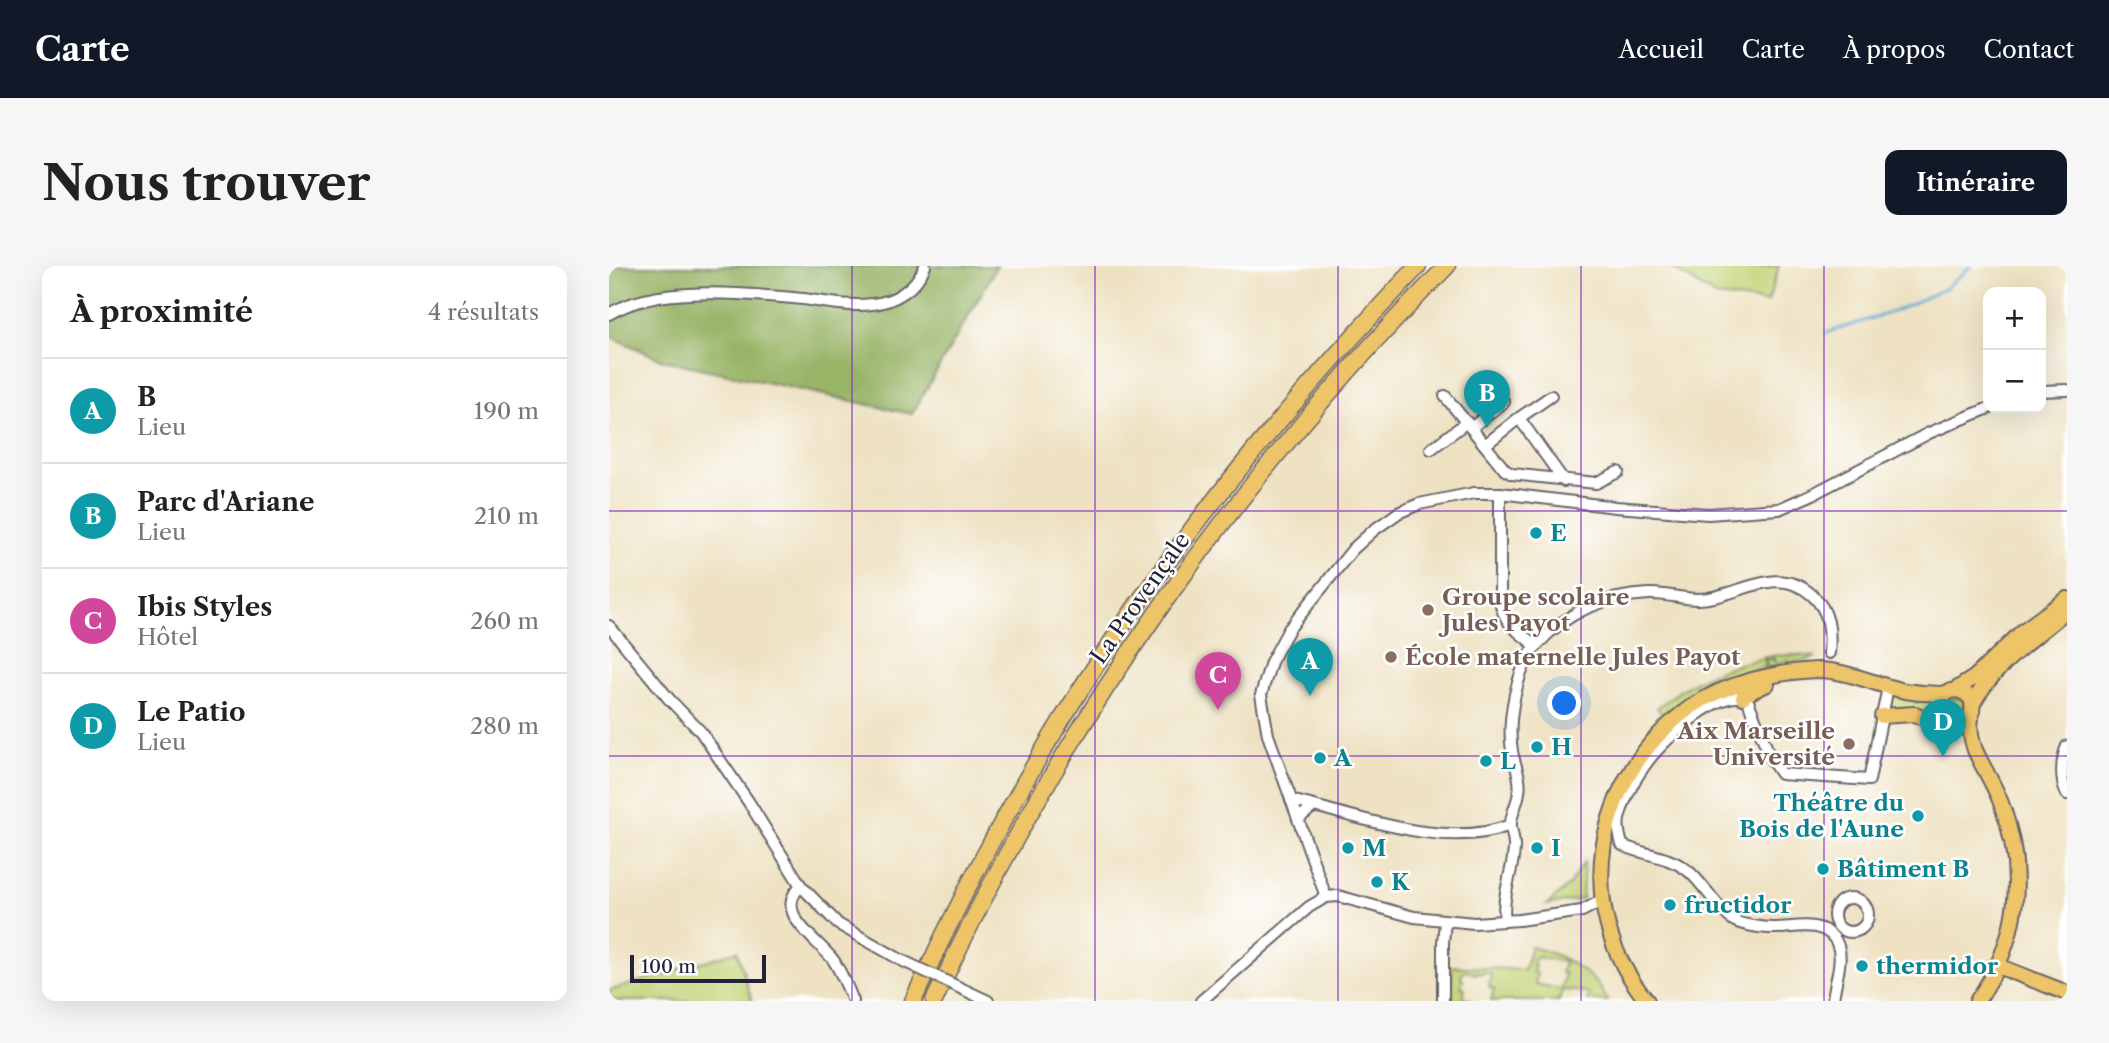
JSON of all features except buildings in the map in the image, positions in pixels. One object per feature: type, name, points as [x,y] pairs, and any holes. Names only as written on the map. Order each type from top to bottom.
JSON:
[{"type":"highway","name":"La Provençale","points":[[913,1001],[955,912],[1027,778],[1074,700],[1155,578],[1261,442],[1418,266]]},
{"type":"highway","name":"La Provençale","points":[[934,1001],[1003,860],[1053,772],[1159,607],[1244,494],[1304,421],[1371,345],[1447,266]]},
{"type":"main road","points":[[2067,599],[2024,630],[1984,668],[1950,692],[1940,702],[1941,717],[1949,724],[1961,724],[1972,710],[1979,692],[2006,662],[2067,610]]},
{"type":"main road","points":[[1745,699],[1746,694],[1763,685],[1814,671]]},
{"type":"main road","points":[[1647,1001],[1623,963],[1606,920],[1603,900],[1602,850],[1610,815],[1629,774],[1659,734],[1693,706],[1719,692],[1757,679],[1814,671],[1835,671],[1918,693],[1966,694],[1972,710],[1975,748],[1998,795],[2015,850],[2017,878],[2010,930],[1998,967],[1976,1001]]},
{"type":"main road","points":[[1882,716],[1914,714],[1930,721],[1941,717]]},
{"type":"main road","points":[[1998,967],[2067,993]]},
{"type":"street","points":[[609,314],[646,300],[697,293],[743,294],[851,306],[875,304],[909,289],[922,275],[925,266]]},
{"type":"street","points":[[2046,391],[2067,390]]},
{"type":"street","points":[[1445,396],[1512,474],[1596,483],[1618,472]]},
{"type":"street","points":[[1485,445],[1551,396]]},
{"type":"street","points":[[1431,449],[1504,402]]},
{"type":"street","points":[[1325,897],[1268,735],[1261,695],[1271,662],[1289,629],[1353,549],[1398,513],[1430,501],[1474,493],[1500,493],[1616,507],[1707,514],[1779,509],[1929,433],[1983,410]]},
{"type":"street","points":[[1519,418],[1564,481]]},
{"type":"street","points":[[1500,493],[1502,613],[1507,621],[1536,646]]},
{"type":"street","points":[[1505,921],[1504,903],[1514,848],[1510,825],[1520,790],[1510,733],[1517,686],[1524,666],[1536,646],[1574,613],[1603,601],[1651,594],[1697,599],[1777,581],[1795,584],[1820,602],[1828,620],[1831,634],[1829,653],[1835,671]]},
{"type":"street","points":[[612,629],[669,699],[701,732],[801,886],[838,924],[901,960],[988,1001]]},
{"type":"street","points":[[1814,671],[1829,653]]},
{"type":"street","points":[[1833,1001],[1840,954],[1836,932],[1806,926],[1772,928],[1733,921],[1688,871],[1667,859],[1637,852],[1622,845],[1618,822],[1631,789],[1653,754],[1693,717],[1731,697],[1745,699],[1771,760],[1781,774],[1869,780],[1888,687]]},
{"type":"street","points":[[2067,746],[2062,768],[2063,787],[2067,794]]},
{"type":"street","points":[[1291,800],[1383,824],[1444,834],[1492,832],[1510,825]]},
{"type":"street","points":[[1298,819],[1314,806]]},
{"type":"street","points":[[801,886],[792,903],[793,915],[835,963],[853,1001]]},
{"type":"street","points":[[1201,1001],[1303,911],[1325,897],[1338,896],[1398,914],[1445,922],[1505,921],[1582,911],[1606,920]]},
{"type":"street","points":[[1582,911],[1603,900]]},
{"type":"street","points":[[1443,1001],[1445,922]]},
{"type":"green space","points":[[609,266],[997,266],[912,414],[663,360],[609,336]]},
{"type":"green space","points":[[1669,266],[1779,266],[1768,302],[1715,296]]},
{"type":"green space","points":[[1766,656],[1778,664],[1771,656],[1816,657],[1806,661],[1788,660],[1781,662],[1781,665],[1767,668]]},
{"type":"green space","points":[[1765,658],[1765,667],[1712,688],[1664,717],[1657,708],[1695,682],[1734,666]]},
{"type":"green space","points":[[1891,693],[1934,699],[1934,717],[1895,710],[1890,707]]},
{"type":"green space","points":[[1952,698],[1960,698],[1966,708],[1960,718],[1952,718],[1946,712],[1946,704]]},
{"type":"green space","points":[[1584,862],[1582,899],[1547,905],[1569,885]]},
{"type":"green space","points":[[1531,947],[1553,954],[1586,973],[1607,1001],[1587,1001],[1587,992],[1562,990],[1559,1001],[1491,1001],[1494,989],[1489,987],[1491,974],[1466,971],[1462,973],[1461,979],[1461,987],[1465,988],[1463,998],[1472,1001],[1451,1001],[1452,966],[1524,970]],"holes":[[[1534,958],[1564,962],[1561,973],[1565,974],[1561,989],[1535,984],[1537,973],[1533,972]]]},
{"type":"green space","points":[[737,951],[752,1001],[609,1001],[609,991]]},
{"type":"waterway","points":[[1826,333],[1895,311],[1946,288],[1971,266]]},
{"type":"place","name":"Parc d'Ariane","points":[[1487,428]]},
{"type":"place","name":"E","points":[[1536,533]]},
{"type":"place","name":"Groupe scolaire Jules Payot","points":[[1428,610]]},
{"type":"place","name":"École maternelle Jules Payot","points":[[1391,657]]},
{"type":"place","name":"B","points":[[1310,696]]},
{"type":"place","name":"Ibis Styles","points":[[1218,710]]},
{"type":"place","name":"Aix Marseille Université","points":[[1849,744]]},
{"type":"place","name":"H","points":[[1537,747]]},
{"type":"place","name":"Le Patio","points":[[1943,757]]},
{"type":"place","name":"A","points":[[1320,758]]},
{"type":"place","name":"L","points":[[1486,761]]},
{"type":"place","name":"Théâtre du Bois de l'Aune","points":[[1918,816]]},
{"type":"place","name":"M","points":[[1348,848]]},
{"type":"place","name":"I","points":[[1537,848]]},
{"type":"place","name":"Bâtiment B","points":[[1823,869]]},
{"type":"place","name":"K","points":[[1377,882]]},
{"type":"place","name":"fructidor","points":[[1670,905]]},
{"type":"place","name":"thermidor","points":[[1862,966]]}]
